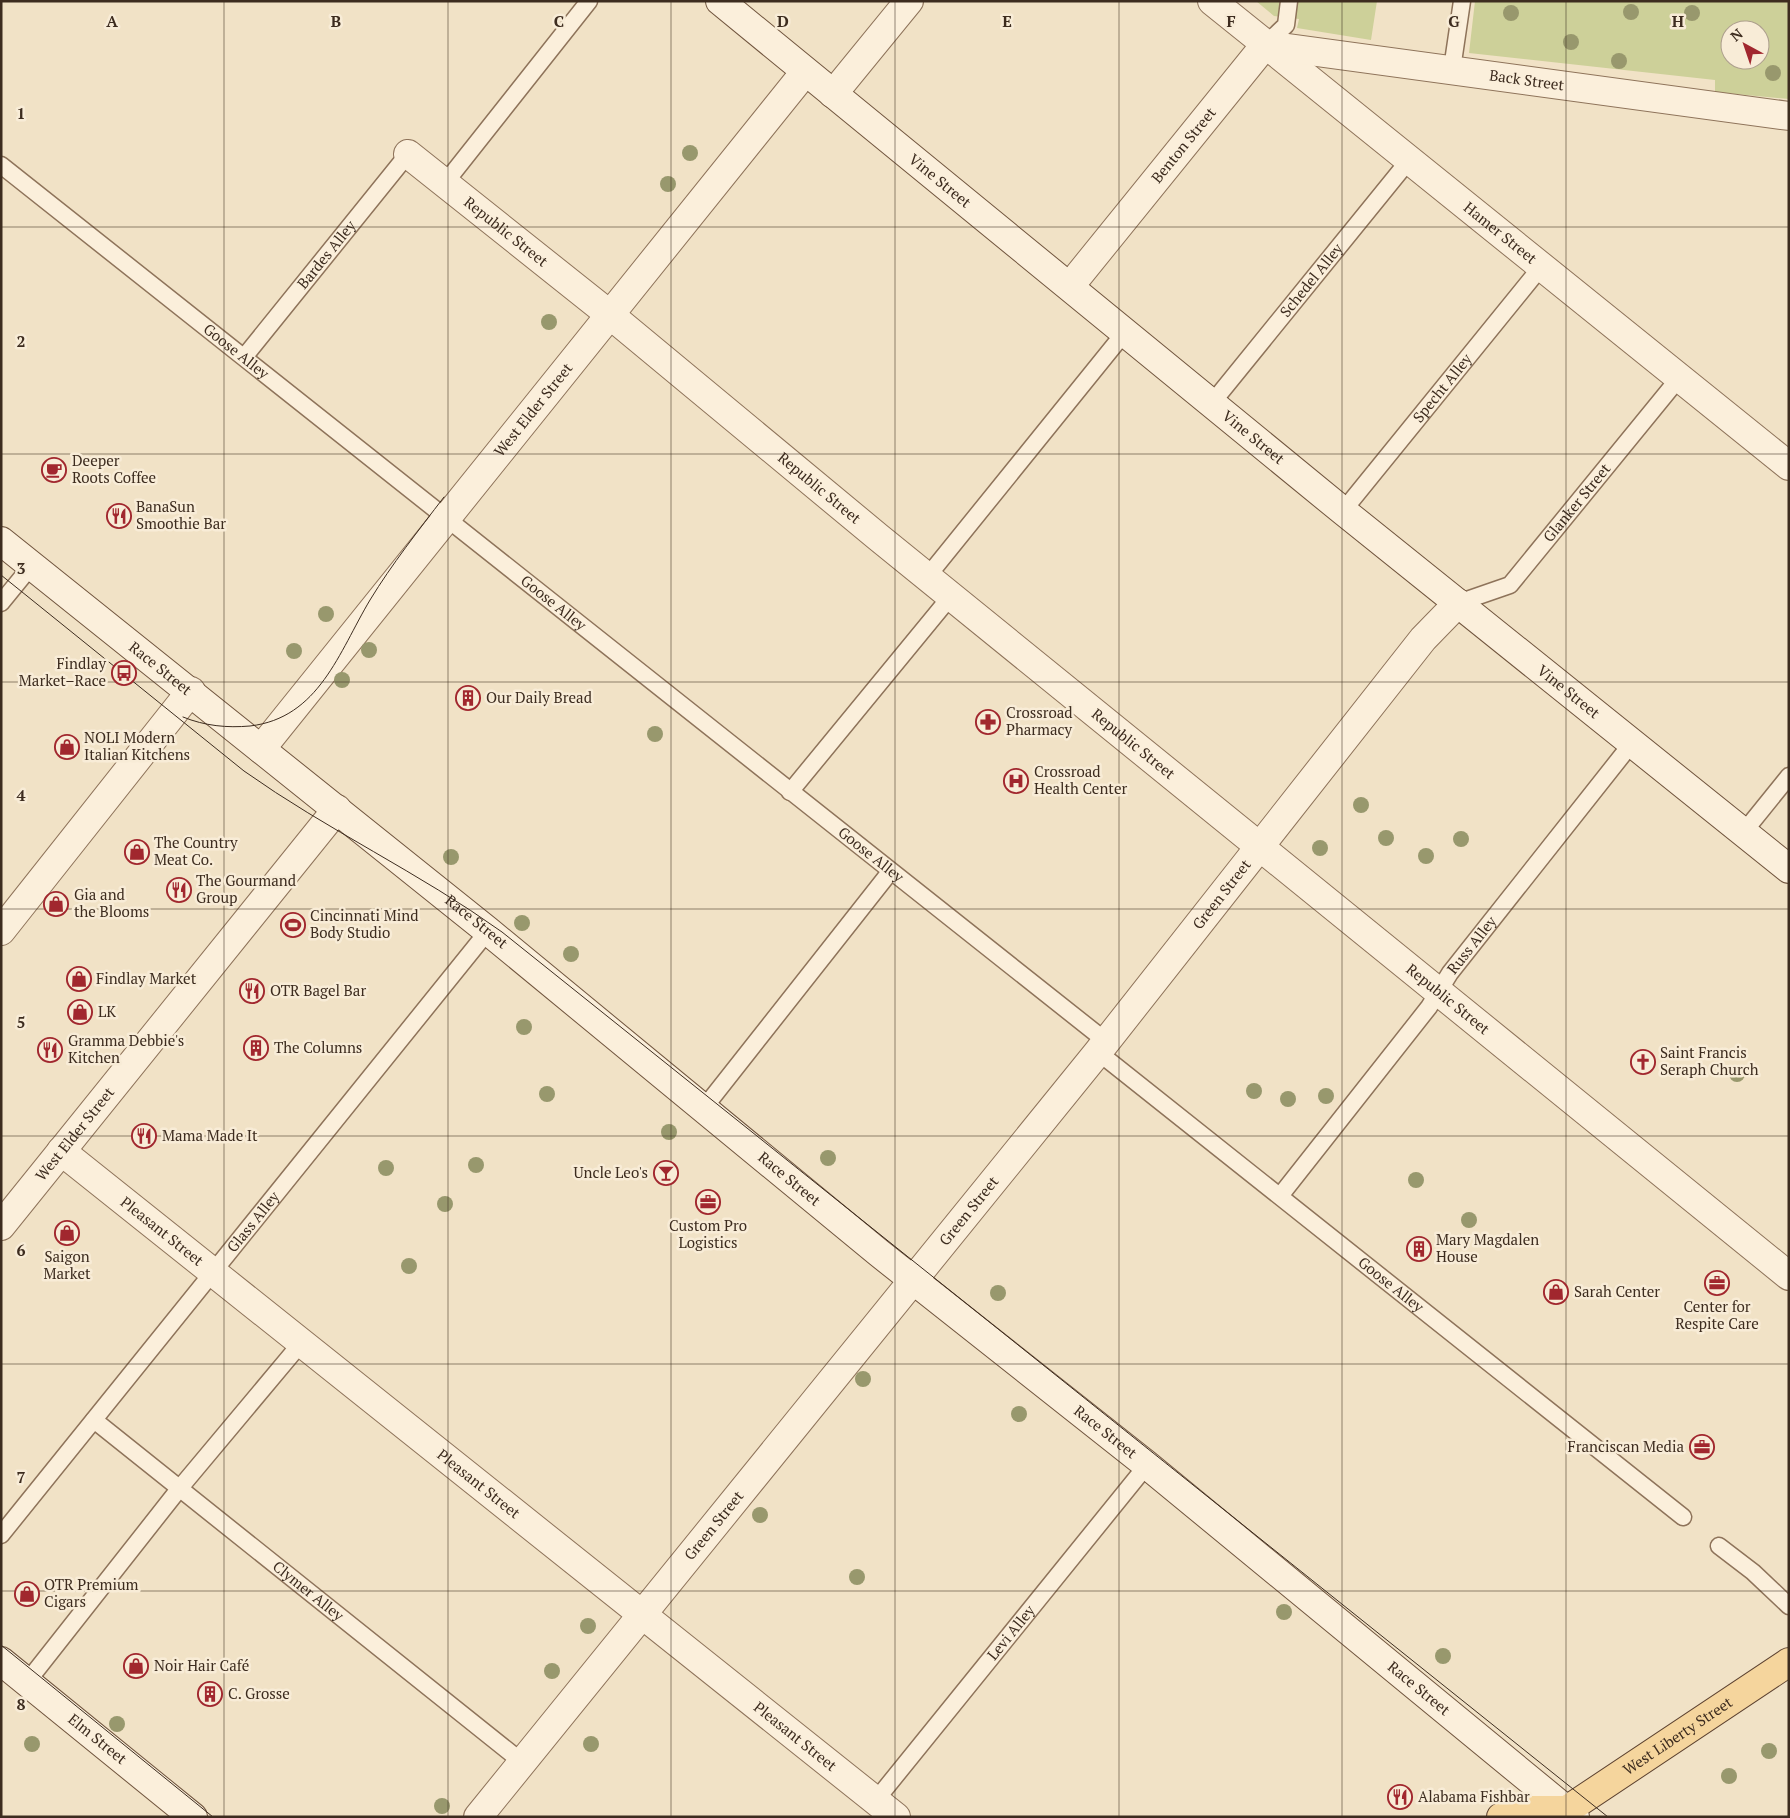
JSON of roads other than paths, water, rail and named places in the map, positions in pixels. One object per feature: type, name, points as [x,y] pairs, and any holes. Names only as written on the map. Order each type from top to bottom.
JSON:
[{"type":"main road","name":"West Liberty Street","points":[[1569,1815],[1786,1668]]},
{"type":"main road","points":[[1501,1817],[1532,1810],[1569,1815]]},
{"type":"street","name":"Vine Street","points":[[720,1],[1343,511],[1789,869]]},
{"type":"street","points":[[833,94],[910,1]]},
{"type":"street","name":"Hamer Street","points":[[1212,1],[1789,466]]},
{"type":"street","name":"Back Street","points":[[1265,45],[1789,116]]},
{"type":"street","name":"Benton Street","points":[[1070,286],[1265,45]]},
{"type":"street","name":"West Elder Street","points":[[261,748],[805,72]]},
{"type":"street","name":"Republic Street","points":[[408,154],[609,314],[927,577],[1789,1276]]},
{"type":"street","name":"Race Street","points":[[1,541],[191,691],[488,931],[913,1280],[1147,1465],[1569,1815]]},
{"type":"street","name":"Green Street","points":[[478,1817],[641,1613],[1102,1047],[1423,639],[1458,603]]},
{"type":"street","points":[[1,931],[191,691]]},
{"type":"street","name":"West Elder Street","points":[[1,1226],[337,810]]},
{"type":"street","name":"Pleasant Street","points":[[62,1151],[112,1193],[213,1271],[886,1808]]},
{"type":"street","name":"Elm Street","points":[[1,1661],[193,1817]]},
{"type":"lane","points":[[445,183],[588,1]]},
{"type":"lane","name":"Benton Street","points":[[1265,45],[1286,25],[1289,1]]},
{"type":"lane","points":[[1452,69],[1462,1]]},
{"type":"lane","name":"Bardes Alley","points":[[245,356],[408,154]]},
{"type":"lane","name":"Schedel Alley","points":[[1212,402],[1410,160]]},
{"type":"lane","name":"Goose Alley","points":[[1,165],[245,356],[445,518],[468,534],[890,872],[1280,1196],[1683,1517]]},
{"type":"lane","name":"Specht Alley","points":[[1343,511],[1541,267]]},
{"type":"lane","points":[[927,577],[1125,332]]},
{"type":"lane","name":"Glanker Street","points":[[1458,603],[1510,585],[1679,378]]},
{"type":"lane","points":[[1,603],[32,566]]},
{"type":"lane","points":[[790,792],[951,596]]},
{"type":"lane","name":"Russ Alley","points":[[1280,1196],[1429,1007],[1450,973],[1632,743]]},
{"type":"lane","points":[[1743,833],[1789,776]]},
{"type":"lane","points":[[704,1108],[890,872]]},
{"type":"lane","name":"Glass Alley","points":[[1,1535],[488,931]]},
{"type":"lane","points":[[27,1682],[179,1489],[302,1342]]},
{"type":"lane","name":"Clymer Alley","points":[[94,1420],[522,1762]]},
{"type":"lane","name":"Levi Alley","points":[[886,1808],[1147,1465]]},
{"type":"lane","points":[[1719,1546],[1753,1572],[1789,1606]]},
{"type":"tram line","points":[[183,717],[216,726],[250,726],[274,720],[294,710],[324,680],[387,574],[444,497]]},
{"type":"tram line","points":[[1,575],[244,771],[308,813],[439,890],[502,932],[1608,1817]]},
{"type":"tram line","points":[[1,1645],[213,1817]]},
{"type":"place","name":"Deeper Roots Coffee","points":[[54,470]]},
{"type":"place","name":"BanaSun Smoothie Bar","points":[[119,516]]},
{"type":"place","name":"Findlay Market–Race","points":[[124,673]]},
{"type":"place","name":"Our Daily Bread","points":[[468,698]]},
{"type":"place","name":"Crossroad Pharmacy","points":[[988,722]]},
{"type":"place","name":"NOLI Modern Italian Kitchens","points":[[67,747]]},
{"type":"place","name":"Crossroad Health Center","points":[[1016,781]]},
{"type":"place","name":"The Country Meat Co.","points":[[137,852]]},
{"type":"place","name":"The Gourmand Group","points":[[179,890]]},
{"type":"place","name":"Gia and the Blooms","points":[[56,904]]},
{"type":"place","name":"Cincinnati Mind Body Studio","points":[[293,925]]},
{"type":"place","name":"Findlay Market","points":[[79,979]]},
{"type":"place","name":"OTR Bagel Bar","points":[[252,991]]},
{"type":"place","name":"LK","points":[[80,1012]]},
{"type":"place","name":"The Columns","points":[[256,1048]]},
{"type":"place","name":"Gramma Debbie's Kitchen","points":[[50,1050]]},
{"type":"place","name":"Saint Francis Seraph Church","points":[[1643,1062]]},
{"type":"place","name":"Mama Made It","points":[[144,1136]]},
{"type":"place","name":"Uncle Leo's","points":[[666,1173]]},
{"type":"place","name":"Custom Pro Logistics","points":[[708,1202]]},
{"type":"place","name":"Saigon Market","points":[[67,1233]]},
{"type":"place","name":"Mary Magdalen House","points":[[1419,1249]]},
{"type":"place","name":"Center for Respite Care","points":[[1717,1283]]},
{"type":"place","name":"Sarah Center","points":[[1556,1292]]},
{"type":"place","name":"Franciscan Media","points":[[1702,1447]]},
{"type":"place","name":"OTR Premium Cigars","points":[[27,1594]]},
{"type":"place","name":"Noir Hair Café","points":[[136,1666]]},
{"type":"place","name":"C. Grosse","points":[[210,1694]]},
{"type":"place","name":"Alabama Fishbar","points":[[1400,1797]]}]
